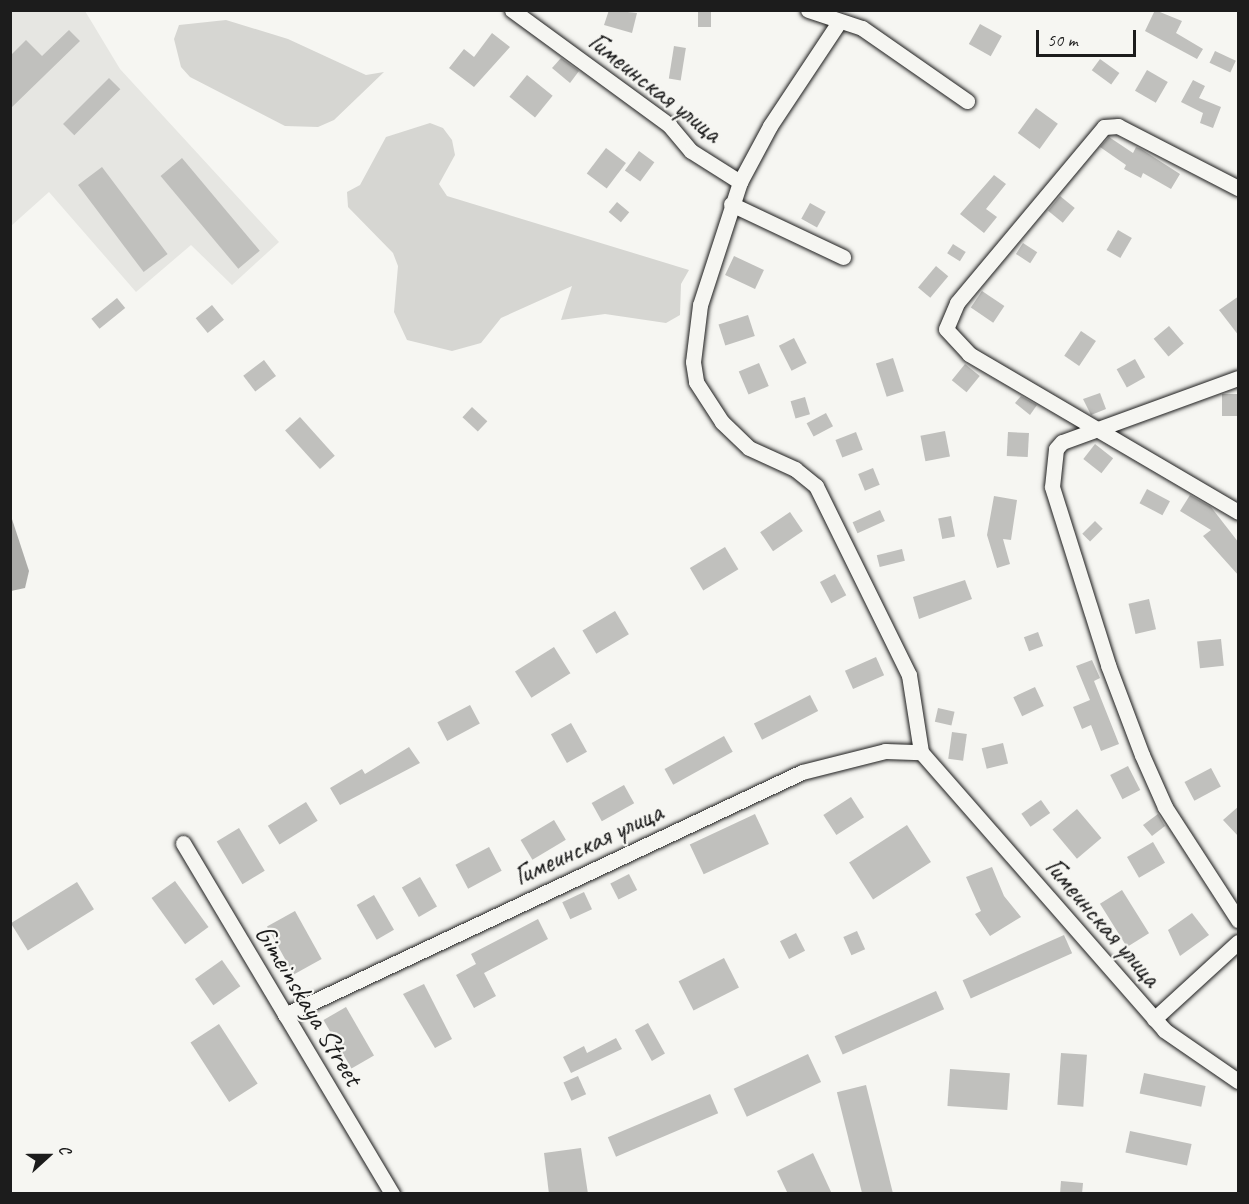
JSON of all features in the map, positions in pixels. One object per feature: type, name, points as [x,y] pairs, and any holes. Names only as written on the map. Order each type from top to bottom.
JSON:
[{"type":"street","name":"Гимеинская улица","points":[[512,10],[669,124],[691,151],[740,182]]},
{"type":"street","points":[[808,10],[862,28],[967,101]]},
{"type":"street","points":[[839,22],[770,126],[731,204],[694,337],[696,382],[722,422],[750,448],[795,469],[816,486],[909,675],[921,752]]},
{"type":"street","points":[[1239,188],[1118,126],[1104,127],[957,303],[946,329],[951,339],[1094,428],[1239,512]]},
{"type":"street","points":[[731,204],[843,257]]},
{"type":"street","points":[[1239,378],[1094,428],[1056,449],[1052,487],[1059,518],[1108,665],[1164,807],[1239,920]]},
{"type":"street","name":"Гимеинская улица","points":[[285,1015],[802,772],[885,751],[921,752],[1154,1019],[1239,1081]]},
{"type":"street","name":"Gimeinskaya Street","points":[[183,843],[392,1194]]},
{"type":"street","points":[[1154,1019],[1239,942]]},
{"type":"shaded area","points":[[11,11],[85,11],[120,69],[279,242],[232,285],[191,245],[136,292],[49,192],[11,226]]},
{"type":"shaded area","points":[[226,20],[288,39],[366,75],[384,72],[334,120],[318,127],[285,126],[190,77],[181,67],[174,39],[179,25]]},
{"type":"shaded area","points":[[430,123],[443,128],[452,140],[455,155],[439,184],[447,196],[689,270],[681,284],[680,315],[666,323],[605,314],[561,320],[572,286],[501,318],[481,343],[452,351],[407,340],[394,312],[398,266],[393,253],[348,207],[347,192],[360,185],[386,137]]},
{"type":"shaded area","points":[[10,513],[29,571],[25,588],[11,591]]},
{"type":"building","points":[[609,10],[637,13],[632,33],[604,25]]},
{"type":"building","points":[[698,10],[711,10],[711,27],[698,27]]},
{"type":"building","points":[[1155,10],[1182,21],[1176,33],[1203,49],[1197,59],[1145,31]]},
{"type":"building","points":[[980,24],[1002,36],[991,56],[969,44]]},
{"type":"building","points":[[69,30],[80,41],[10,109],[10,56],[26,40],[42,56]]},
{"type":"building","points":[[492,33],[510,47],[474,87],[449,68],[464,49],[474,57]]},
{"type":"building","points":[[674,46],[686,48],[681,80],[669,79]]},
{"type":"building","points":[[1215,51],[1236,61],[1230,73],[1210,63]]},
{"type":"building","points":[[561,58],[579,71],[570,83],[552,68]]},
{"type":"building","points":[[1100,59],[1119,73],[1111,84],[1092,70]]},
{"type":"building","points":[[1147,70],[1168,82],[1156,103],[1135,91]]},
{"type":"building","points":[[527,75],[553,96],[535,118],[509,97]]},
{"type":"building","points":[[109,78],[120,89],[74,135],[63,124]]},
{"type":"building","points":[[1193,80],[1205,86],[1199,98],[1221,107],[1213,128],[1200,123],[1203,113],[1181,102]]},
{"type":"building","points":[[1036,108],[1058,124],[1040,149],[1018,133]]},
{"type":"building","points":[[1109,137],[1133,153],[1136,147],[1141,149],[1180,174],[1171,189],[1143,173],[1141,178],[1124,169],[1126,165],[1100,147]]},
{"type":"building","points":[[606,148],[626,163],[607,189],[587,174]]},
{"type":"building","points":[[639,151],[654,162],[640,182],[625,170]]},
{"type":"building","points":[[182,158],[260,251],[238,269],[161,176]]},
{"type":"building","points":[[102,167],[168,254],[144,272],[78,185]]},
{"type":"building","points":[[994,175],[1006,184],[986,209],[997,217],[984,233],[960,214]]},
{"type":"building","points":[[1060,196],[1075,208],[1063,223],[1048,211]]},
{"type":"building","points":[[617,202],[629,212],[621,222],[609,212]]},
{"type":"building","points":[[810,203],[826,212],[817,227],[801,219]]},
{"type":"building","points":[[1118,230],[1132,238],[1120,258],[1106,250]]},
{"type":"building","points":[[1023,243],[1037,252],[1030,263],[1016,254]]},
{"type":"building","points":[[953,244],[966,252],[960,261],[947,253]]},
{"type":"building","points":[[734,256],[764,270],[755,289],[725,275]]},
{"type":"building","points":[[936,266],[948,276],[930,298],[918,287]]},
{"type":"building","points":[[982,291],[1004,306],[993,323],[971,308]]},
{"type":"building","points":[[1239,296],[1239,336],[1219,310]]},
{"type":"building","points":[[117,298],[125,308],[100,329],[91,319]]},
{"type":"building","points":[[212,305],[224,320],[208,333],[196,318]]},
{"type":"building","points":[[748,315],[755,336],[725,346],[719,325]]},
{"type":"building","points":[[1169,326],[1184,344],[1168,356],[1154,339]]},
{"type":"building","points":[[1081,331],[1096,341],[1079,366],[1064,356]]},
{"type":"building","points":[[794,338],[807,363],[792,371],[779,346]]},
{"type":"building","points":[[893,358],[904,391],[887,397],[876,364]]},
{"type":"building","points":[[1135,359],[1145,377],[1127,388],[1117,369]]},
{"type":"building","points":[[264,360],[276,376],[255,392],[243,376]]},
{"type":"building","points":[[759,363],[769,386],[749,395],[739,372]]},
{"type":"building","points":[[965,364],[980,376],[967,392],[952,380]]},
{"type":"building","points":[[1100,393],[1106,409],[1091,415],[1083,399]]},
{"type":"building","points":[[1222,394],[1238,394],[1238,416],[1222,416]]},
{"type":"building","points":[[1021,396],[1037,405],[1030,415],[1015,403]]},
{"type":"building","points":[[805,397],[810,414],[796,418],[791,401]]},
{"type":"building","points":[[472,407],[487,421],[478,432],[462,417]]},
{"type":"building","points":[[826,413],[833,426],[814,437],[807,423]]},
{"type":"building","points":[[300,417],[335,456],[320,469],[285,430]]},
{"type":"building","points":[[945,431],[950,457],[925,461],[920,436]]},
{"type":"building","points":[[856,432],[863,450],[842,458],[835,440]]},
{"type":"building","points":[[1008,432],[1029,433],[1028,457],[1007,456]]},
{"type":"building","points":[[1095,444],[1113,458],[1101,473],[1083,459]]},
{"type":"building","points":[[873,468],[880,485],[865,491],[858,474]]},
{"type":"building","points":[[1147,489],[1170,501],[1162,515],[1139,503]]},
{"type":"building","points":[[1190,495],[1211,507],[1239,543],[1239,576],[1203,536],[1211,530],[1180,511]]},
{"type":"building","points":[[994,496],[1017,500],[1011,540],[1003,539],[1010,564],[997,568],[987,535]]},
{"type":"building","points":[[880,510],[885,521],[857,533],[853,522]]},
{"type":"building","points":[[790,512],[803,531],[773,551],[760,532]]},
{"type":"building","points":[[951,516],[955,537],[942,539],[938,518]]},
{"type":"building","points":[[1095,521],[1103,529],[1090,542],[1082,534]]},
{"type":"building","points":[[725,547],[738,569],[703,590],[690,568]]},
{"type":"building","points":[[902,549],[905,561],[880,567],[877,555]]},
{"type":"building","points":[[835,574],[846,595],[831,603],[820,582]]},
{"type":"building","points":[[965,580],[972,599],[919,619],[913,597]]},
{"type":"building","points":[[1149,599],[1156,629],[1136,634],[1129,604]]},
{"type":"building","points":[[615,611],[629,634],[596,654],[582,631]]},
{"type":"building","points":[[1038,632],[1043,646],[1029,651],[1024,637]]},
{"type":"building","points":[[1221,639],[1224,666],[1200,668],[1197,642]]},
{"type":"building","points":[[554,647],[570,673],[531,698],[515,671]]},
{"type":"building","points":[[876,657],[884,675],[853,689],[845,671]]},
{"type":"building","points":[[1092,660],[1100,678],[1094,681],[1119,744],[1101,751],[1091,725],[1082,729],[1073,707],[1090,700],[1076,666]]},
{"type":"building","points":[[1035,687],[1044,706],[1022,716],[1013,697]]},
{"type":"building","points":[[810,695],[818,711],[762,740],[754,724]]},
{"type":"building","points":[[470,705],[480,724],[447,741],[437,722]]},
{"type":"building","points":[[938,708],[955,712],[951,725],[935,722]]},
{"type":"building","points":[[571,723],[587,752],[567,763],[551,734]]},
{"type":"building","points":[[952,732],[967,734],[963,761],[948,759]]},
{"type":"building","points":[[724,736],[733,752],[673,785],[665,769]]},
{"type":"building","points":[[1003,743],[1008,763],[987,769],[982,748]]},
{"type":"building","points":[[409,747],[420,763],[340,805],[330,788],[362,769],[365,774]]},
{"type":"building","points":[[1128,766],[1140,790],[1122,799],[1110,775]]},
{"type":"building","points":[[1211,768],[1221,787],[1194,801],[1185,782]]},
{"type":"building","points":[[624,785],[634,803],[602,821],[592,803]]},
{"type":"building","points":[[851,797],[864,817],[836,835],[823,815]]},
{"type":"building","points":[[1041,800],[1050,813],[1031,827],[1021,814]]},
{"type":"building","points":[[306,802],[318,821],[279,845],[268,826]]},
{"type":"building","points":[[1239,806],[1239,837],[1223,820]]},
{"type":"building","points":[[1077,809],[1101,838],[1077,859],[1052,830]]},
{"type":"building","points":[[755,814],[769,844],[704,874],[690,844]]},
{"type":"building","points":[[1158,814],[1165,826],[1152,836],[1143,825]]},
{"type":"building","points":[[554,820],[566,840],[532,860],[521,840]]},
{"type":"building","points":[[907,825],[931,862],[873,899],[849,863]]},
{"type":"building","points":[[239,828],[265,871],[242,884],[217,841]]},
{"type":"building","points":[[1153,842],[1165,863],[1139,878],[1127,857]]},
{"type":"building","points":[[489,847],[502,871],[468,889],[455,865]]},
{"type":"building","points":[[992,867],[1004,896],[1021,917],[990,936],[975,914],[981,911],[966,877]]},
{"type":"building","points":[[629,874],[637,890],[618,900],[610,884]]},
{"type":"building","points":[[420,877],[437,906],[419,917],[402,887]]},
{"type":"building","points":[[175,881],[209,927],[185,944],[152,898]]},
{"type":"building","points":[[77,882],[94,909],[28,950],[11,923]]},
{"type":"building","points":[[1122,890],[1149,933],[1127,947],[1100,904]]},
{"type":"building","points":[[584,892],[592,909],[570,919],[562,902]]},
{"type":"building","points":[[374,895],[394,930],[377,940],[357,905]]},
{"type":"building","points":[[295,911],[322,959],[294,975],[267,927]]},
{"type":"building","points":[[1192,913],[1209,935],[1180,956],[1168,930]]},
{"type":"building","points":[[538,919],[548,939],[484,973],[496,996],[474,1008],[456,975],[476,964],[471,954]]},
{"type":"building","points":[[857,931],[865,949],[851,955],[843,937]]},
{"type":"building","points":[[796,933],[805,951],[789,959],[780,941]]},
{"type":"building","points":[[1064,935],[1072,953],[971,998],[963,980]]},
{"type":"building","points":[[724,958],[739,987],[694,1011],[679,981]]},
{"type":"building","points":[[222,960],[240,986],[213,1005],[195,979]]},
{"type":"building","points":[[424,984],[452,1039],[435,1048],[403,994]]},
{"type":"building","points":[[936,991],[944,1009],[843,1054],[835,1036]]},
{"type":"building","points":[[346,1007],[374,1055],[351,1068],[323,1020]]},
{"type":"building","points":[[648,1023],[665,1054],[652,1061],[635,1030]]},
{"type":"building","points":[[219,1024],[258,1084],[229,1102],[190,1043]]},
{"type":"building","points":[[616,1038],[622,1049],[571,1073],[563,1057],[584,1046],[587,1053]]},
{"type":"building","points":[[1061,1053],[1087,1055],[1083,1107],[1057,1105]]},
{"type":"building","points":[[808,1054],[821,1082],[747,1117],[734,1089]]},
{"type":"building","points":[[950,1069],[1010,1073],[1007,1110],[947,1106]]},
{"type":"building","points":[[1144,1073],[1206,1086],[1201,1107],[1140,1094]]},
{"type":"building","points":[[578,1076],[586,1094],[572,1101],[563,1083]]},
{"type":"building","points":[[866,1085],[893,1194],[862,1194],[837,1092]]},
{"type":"building","points":[[710,1094],[718,1113],[616,1157],[608,1137]]},
{"type":"building","points":[[1130,1131],[1192,1144],[1187,1166],[1125,1153]]},
{"type":"building","points":[[581,1148],[588,1194],[549,1194],[544,1153]]},
{"type":"building","points":[[813,1153],[832,1194],[788,1194],[777,1171]]},
{"type":"building","points":[[1061,1181],[1083,1183],[1082,1194],[1060,1194]]}]
